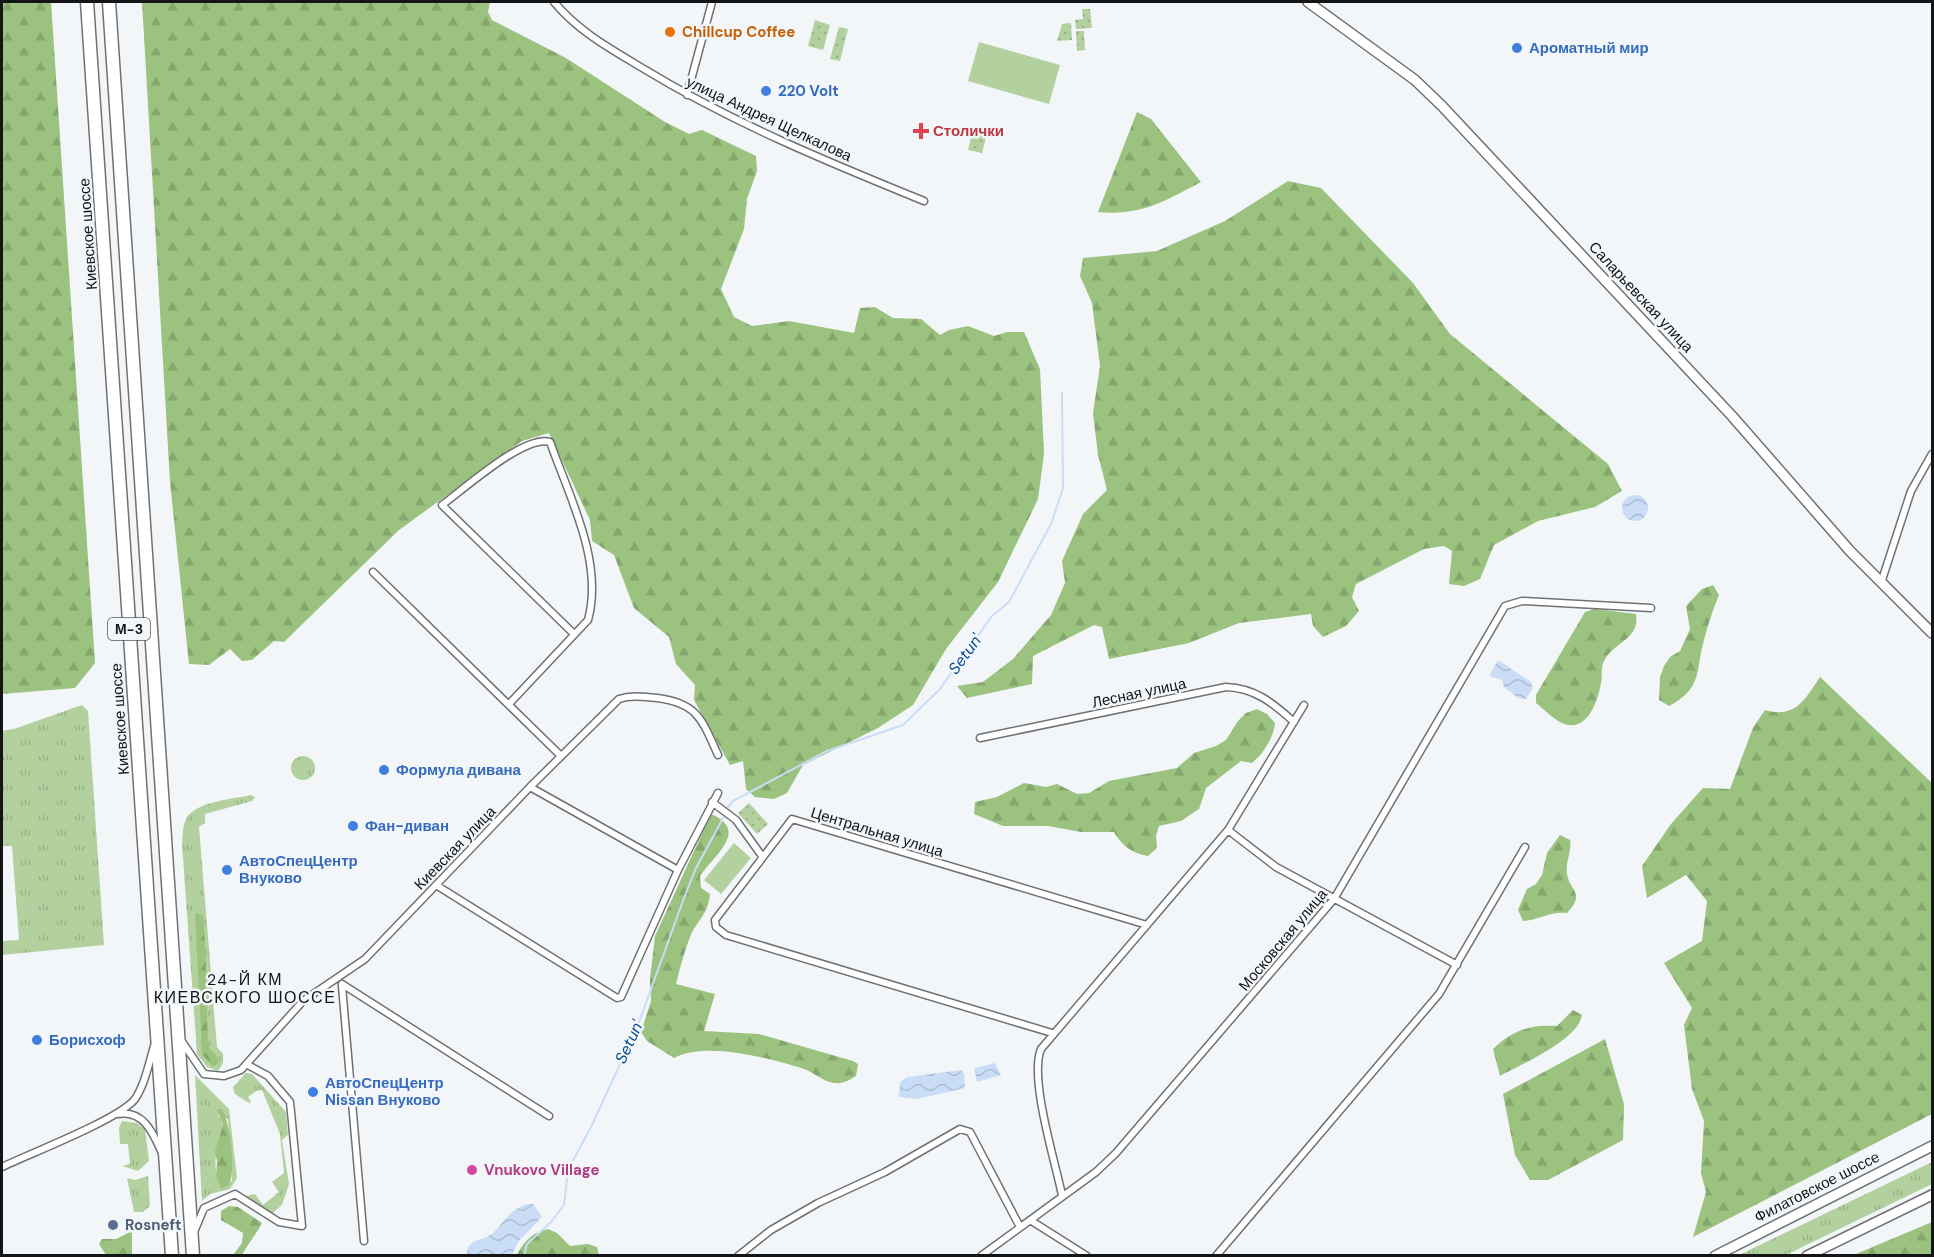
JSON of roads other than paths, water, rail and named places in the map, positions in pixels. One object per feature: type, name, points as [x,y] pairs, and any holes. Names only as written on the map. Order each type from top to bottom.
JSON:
[{"type":"highway","name":"Киевское шоссе","points":[[87,2],[172,1256]]},
{"type":"highway","name":"М-3","points":[[109,2],[192,1250]]},
{"type":"street","name":"улица Андрея Щелкалова","points":[[554,2],[570,21],[596,40],[687,95],[778,139],[924,201]]},
{"type":"street","points":[[687,95],[712,2]]},
{"type":"street","name":"Саларьевская улица","points":[[1308,2],[1415,80],[1442,106],[1732,416],[1881,583],[1932,633]]},
{"type":"street","points":[[508,704],[588,620],[592,605],[592,577],[587,548],[550,442],[543,440],[525,445],[442,505],[574,634]]},
{"type":"street","points":[[1881,583],[1911,491],[1932,454]]},
{"type":"street","points":[[373,572],[561,756]]},
{"type":"street","name":"Московская улица","points":[[981,1256],[1096,1172],[1116,1153],[1334,899],[1505,606],[1522,601],[1651,608]]},
{"type":"street","name":"Лесная улица","points":[[980,738],[1226,687],[1255,692],[1294,722]]},
{"type":"street","name":"Киевская улица","points":[[179,1034],[188,1053],[204,1074],[227,1076],[248,1065],[303,1001],[365,959],[530,787],[620,699],[630,696],[678,701],[686,705],[701,719],[718,755]]},
{"type":"street","points":[[1062,1195],[1036,1070],[1041,1049],[1052,1033],[1228,830],[1304,705]]},
{"type":"street","points":[[530,787],[678,870]]},
{"type":"street","points":[[436,885],[617,998],[623,995],[678,870],[718,793]]},
{"type":"street","points":[[712,802],[736,820],[762,856]]},
{"type":"street","name":"Центральная улица","points":[[1052,1033],[720,932],[715,920],[789,821],[795,819],[1147,925]]},
{"type":"street","points":[[1228,830],[1276,867],[1457,965]]},
{"type":"street","points":[[1216,1256],[1432,1003],[1457,965],[1525,847]]},
{"type":"street","points":[[339,977],[342,986],[363,1241]]},
{"type":"street","points":[[342,986],[549,1116]]},
{"type":"street","points":[[2,1167],[114,1115],[132,1102],[139,1092],[157,1037]]},
{"type":"street","points":[[192,1250],[204,1208],[236,1194],[279,1222],[302,1226],[290,1102],[268,1076],[248,1065]]},
{"type":"street","points":[[114,1115],[130,1113],[142,1119],[165,1161]]},
{"type":"street","points":[[738,1256],[771,1230],[818,1203],[885,1172],[960,1129],[970,1132],[1020,1227]]},
{"type":"street","name":"Филатовское шоссе","points":[[1715,1256],[1932,1146]]},
{"type":"street","points":[[1807,1256],[1932,1195]]},
{"type":"street","points":[[1030,1220],[1087,1256]]},
{"type":"water","points":[[1635,495],[1644,499],[1648,508],[1644,517],[1635,521],[1626,517],[1622,508],[1626,499]]},
{"type":"water","points":[[1498,660],[1531,682],[1533,688],[1526,699],[1518,698],[1504,687],[1502,680],[1489,676]]},
{"type":"water","points":[[995,1063],[1001,1075],[977,1082],[974,1068]]},
{"type":"water","points":[[961,1070],[964,1074],[965,1088],[917,1099],[899,1097],[900,1082],[907,1077]]},
{"type":"water","points":[[527,1204],[533,1204],[542,1217],[518,1242],[512,1255],[467,1255],[467,1250],[472,1243],[490,1235],[511,1213]]},
{"type":"waterway","name":"Setun'","points":[[727,808],[733,801],[827,751],[903,725],[940,689],[992,616],[1009,602],[1051,524],[1063,488],[1062,393]]},
{"type":"waterway","name":"Setun'","points":[[524,1256],[527,1244],[551,1222],[564,1205],[568,1170],[592,1125],[638,1025],[696,868],[723,818]]},
{"type":"place","name":"Chillcup Coffee","points":[[670,32]]},
{"type":"place","name":"Ароматный мир","points":[[1517,48]]},
{"type":"place","name":"220 Volt","points":[[766,91]]},
{"type":"place","name":"Столички","points":[[921,131]]},
{"type":"place","name":"Формула дивана","points":[[384,770]]},
{"type":"place","name":"Фан-диван","points":[[353,826]]},
{"type":"place","name":"АвтоСпецЦентр Внуково","points":[[227,870]]},
{"type":"place","name":"Борисхоф","points":[[37,1040]]},
{"type":"place","name":"АвтоСпецЦентр Nissan Внуково","points":[[313,1092]]},
{"type":"place","name":"Vnukovo Village","points":[[472,1170]]},
{"type":"place","name":"Rosneft","points":[[113,1225]]},
{"type":"district","name":"24-Й КМ КИЕВСКОГО ШОССЕ","points":[[245,988]]}]
